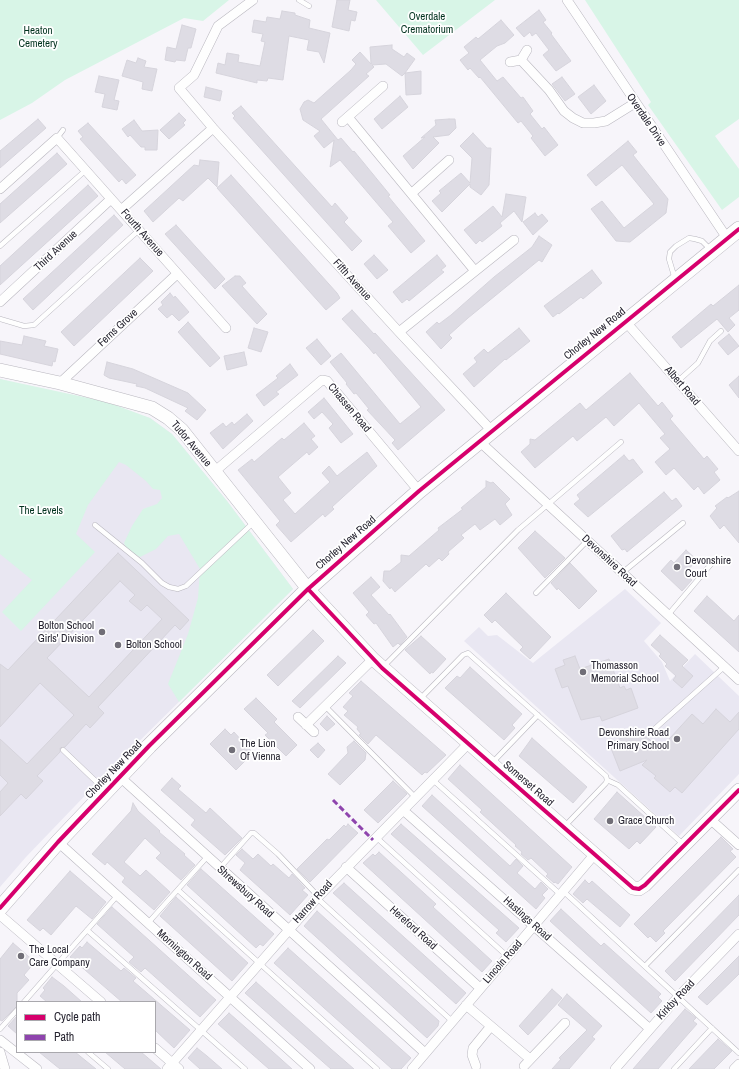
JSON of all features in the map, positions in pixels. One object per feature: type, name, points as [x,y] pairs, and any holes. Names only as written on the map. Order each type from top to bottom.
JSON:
[{"type":"main road","name":"Chorley New Road","points":[[0,908],[58,842],[106,791],[232,662],[308,589],[419,491],[739,229]]},
{"type":"street","name":"Fifth Avenue","points":[[253,0],[218,26],[194,75],[180,88],[213,128],[398,332],[492,431]]},
{"type":"street","name":"Overdale Drive","points":[[567,0],[727,238]]},
{"type":"street","points":[[510,62],[521,60],[527,50]]},
{"type":"street","points":[[521,60],[549,90],[564,111],[583,123],[606,121],[635,103]]},
{"type":"street","points":[[383,86],[345,119],[412,194],[475,271]]},
{"type":"street","points":[[121,210],[213,128]]},
{"type":"street","points":[[0,189],[58,138]]},
{"type":"street","name":"Fourth Avenue","points":[[58,138],[226,328]]},
{"type":"street","points":[[412,194],[449,160]]},
{"type":"street","name":"Third Avenue","points":[[0,302],[111,199]]},
{"type":"street","points":[[398,332],[514,240]]},
{"type":"street","name":"Ferns Grove","points":[[60,383],[177,274]]},
{"type":"street","name":"Albert Road","points":[[625,321],[739,451]]},
{"type":"street","name":"Tudor Avenue","points":[[0,370],[60,383],[152,408],[168,418],[182,430],[308,589]]},
{"type":"street","name":"Chassen Road","points":[[214,472],[322,380],[327,381],[419,491]]},
{"type":"street","name":"Devonshire Road","points":[[479,441],[739,680]]},
{"type":"street","name":"Somerset Road","points":[[308,589],[378,663],[419,701],[633,888],[639,889],[739,790]]},
{"type":"street","points":[[306,725],[325,706],[378,663]]},
{"type":"street","points":[[298,717],[314,732]]},
{"type":"street","name":"Harrow Road","points":[[173,1067],[201,1030],[318,897],[468,744]]},
{"type":"street","name":"Shrewsbury Road","points":[[120,777],[219,869],[425,1053]]},
{"type":"street","name":"Hastings Road","points":[[403,810],[650,1029]]},
{"type":"street","points":[[710,819],[739,845]]},
{"type":"street","name":"Mornington Road","points":[[58,842],[310,1069]]},
{"type":"street","name":"Lincoln Road","points":[[412,1069],[594,855]]},
{"type":"street","name":"Hereford Road","points":[[346,867],[480,988]]},
{"type":"street","points":[[0,915],[100,1001]]},
{"type":"street","name":"Kirkby Road","points":[[615,1069],[678,997],[739,934]]},
{"type":"street","points":[[466,1004],[491,1026],[527,1063],[565,1022]]},
{"type":"street","points":[[476,1066],[472,1055],[473,1048],[491,1026]]},
{"type":"street","points":[[0,1040],[16,1053]]},
{"type":"street","points":[[156,1049],[173,1067]]},
{"type":"street","points":[[0,1052],[5,1069]]},
{"type":"street","points":[[16,1053],[36,1069]]},
{"type":"street","points":[[734,1069],[739,1064]]},
{"type":"lane","points":[[299,0],[309,6]]},
{"type":"lane","points":[[58,138],[63,130]]},
{"type":"lane","points":[[0,246],[86,170]]},
{"type":"lane","points":[[0,319],[24,326],[34,325],[139,230]]},
{"type":"lane","points":[[676,280],[668,259],[670,252],[676,246],[690,238],[702,241],[712,251]]},
{"type":"lane","points":[[678,381],[698,363],[710,341],[721,331]]},
{"type":"lane","points":[[378,663],[518,530],[621,442]]},
{"type":"lane","points":[[95,525],[142,563],[162,583],[169,587],[178,589],[186,586],[254,522]]},
{"type":"lane","points":[[622,573],[683,523]]},
{"type":"lane","points":[[536,593],[587,541]]},
{"type":"lane","points":[[668,615],[712,563]]},
{"type":"lane","points":[[419,701],[463,655],[468,653],[606,776],[608,780],[618,785],[684,845]]},
{"type":"lane","points":[[650,734],[724,667]]},
{"type":"lane","points":[[325,706],[415,797]]},
{"type":"lane","points":[[491,764],[538,715]]},
{"type":"lane","points":[[63,750],[106,791]]},
{"type":"lane","points":[[433,780],[645,966],[739,1053]]},
{"type":"lane","points":[[563,828],[608,780]]},
{"type":"lane","points":[[219,869],[251,833],[254,832],[278,854],[318,897],[452,1021]]},
{"type":"lane","points":[[376,837],[507,956]]},
{"type":"lane","points":[[148,923],[207,857]]},
{"type":"lane","points":[[645,966],[739,870]]},
{"type":"lane","points":[[178,890],[377,1069]]},
{"type":"lane","points":[[26,1001],[117,896]]},
{"type":"lane","points":[[87,930],[245,1069]]},
{"type":"lane","points":[[0,1029],[16,1011]]},
{"type":"lane","points":[[674,1069],[712,1028]]},
{"type":"lane","points":[[89,1053],[108,1069]]},
{"type":"shaded area","name":"Bolton School","points":[[0,379],[150,418],[172,434],[227,501],[293,589],[99,781],[26,857],[0,887]]},
{"type":"shaded area","points":[[625,589],[661,623],[644,641],[662,662],[670,681],[695,654],[739,696],[739,774],[679,836],[464,641],[479,627],[488,636],[497,635],[533,663]]},
{"type":"green space","name":"Heaton Cemetery","points":[[0,0],[229,0],[203,21],[184,18],[65,80],[32,103],[0,120]]},
{"type":"green space","name":"Overdale Crematorium","points":[[376,0],[495,0],[423,55]]},
{"type":"green space","points":[[585,0],[739,0],[739,119],[715,136],[739,169],[739,197],[722,210],[648,105],[651,102]]},
{"type":"green space","name":"The Levels","points":[[0,379],[107,402],[150,418],[172,434],[227,501],[293,589],[179,702],[168,684],[188,634],[198,598],[200,569],[179,534],[168,536],[156,549],[140,557],[127,550],[124,543],[132,526],[143,509],[157,504],[162,498],[160,490],[153,489],[146,481],[126,465],[119,462],[88,505],[76,534],[95,552],[21,631],[2,612],[32,580],[0,554]]},
{"type":"building","points":[[337,0],[350,0],[348,10],[357,12],[355,21],[351,20],[349,31],[332,27]]},
{"type":"building","points":[[539,10],[546,20],[543,22],[571,61],[556,71],[543,55],[549,50],[536,33],[532,36],[530,32],[524,37],[516,28]]},
{"type":"building","points":[[282,11],[295,13],[295,15],[310,20],[309,28],[330,33],[324,63],[319,52],[307,50],[309,40],[289,36],[283,80],[268,78],[267,81],[257,80],[257,83],[216,73],[218,63],[225,65],[227,53],[239,55],[238,62],[260,66],[265,42],[261,41],[263,34],[252,32],[254,20],[266,22],[267,17],[280,19]]},
{"type":"building","points":[[501,20],[514,35],[505,43],[497,46],[480,60],[497,81],[503,77],[521,98],[523,97],[533,111],[530,114],[542,129],[544,127],[558,145],[545,156],[531,138],[533,136],[521,121],[518,123],[480,77],[479,78],[470,68],[468,70],[460,60],[469,53],[464,47],[476,37],[478,39]]},
{"type":"building","points":[[182,25],[196,29],[191,48],[188,48],[185,61],[176,60],[175,62],[165,60],[167,47],[176,49]]},
{"type":"building","points":[[392,45],[392,49],[404,57],[407,53],[415,59],[405,73],[402,76],[386,64],[372,65],[374,67],[366,74],[369,76],[321,119],[338,140],[341,138],[353,152],[354,151],[425,241],[411,253],[388,226],[393,222],[340,160],[330,167],[334,140],[324,148],[314,136],[320,131],[303,120],[300,109],[304,102],[308,100],[314,103],[351,70],[356,64],[352,60],[360,52],[371,64],[370,47]]},
{"type":"building","points":[[138,58],[146,61],[144,67],[157,69],[152,91],[142,89],[143,82],[122,76],[127,60],[136,63]]},
{"type":"building","points":[[421,71],[421,94],[406,95],[405,73]]},
{"type":"building","points":[[99,76],[119,80],[114,100],[119,101],[117,110],[102,107],[105,94],[95,92]]},
{"type":"building","points":[[562,77],[575,94],[565,101],[552,84]]},
{"type":"building","points":[[594,85],[606,101],[591,114],[578,97]]},
{"type":"building","points":[[206,87],[222,91],[220,101],[204,97]]},
{"type":"building","points":[[400,96],[408,107],[382,129],[374,119]]},
{"type":"building","points":[[241,106],[332,207],[335,203],[348,218],[344,222],[362,241],[352,251],[233,118],[235,116],[232,113]]},
{"type":"building","points":[[179,113],[186,120],[183,123],[185,125],[169,139],[160,130]]},
{"type":"building","points":[[38,119],[46,128],[0,168],[0,151]]},
{"type":"building","points":[[455,119],[456,128],[449,135],[433,137],[439,143],[413,169],[403,156],[425,137],[421,138],[436,125],[435,120]]},
{"type":"building","points":[[134,120],[142,131],[158,130],[157,150],[145,150],[145,147],[141,147],[130,135],[128,137],[122,129]]},
{"type":"building","points":[[88,123],[136,175],[126,184],[122,179],[119,182],[80,139],[83,137],[78,131]]},
{"type":"building","points":[[473,133],[487,148],[491,148],[489,185],[481,195],[470,187],[470,184],[442,212],[432,201],[441,193],[439,191],[461,173],[470,183],[472,158],[460,146]]},
{"type":"building","points":[[628,141],[637,152],[633,155],[668,199],[666,213],[630,242],[616,241],[591,209],[602,201],[624,228],[654,204],[622,165],[596,186],[587,175]]},
{"type":"building","points":[[57,153],[67,164],[0,223],[0,204]]},
{"type":"building","points":[[200,160],[219,162],[217,187],[208,178],[183,201],[179,198],[153,222],[144,211],[194,165],[199,166]]},
{"type":"building","points":[[231,175],[337,293],[340,298],[326,310],[217,188]]},
{"type":"building","points":[[88,185],[98,196],[0,285],[0,266]]},
{"type":"building","points":[[506,194],[526,197],[522,222],[514,211],[500,223],[502,226],[482,242],[480,240],[476,244],[464,230],[493,206],[502,217]]},
{"type":"building","points":[[535,213],[538,217],[542,214],[548,221],[533,235],[523,222]]},
{"type":"building","points":[[114,215],[123,225],[33,310],[23,299]]},
{"type":"building","points":[[176,225],[225,279],[215,289],[165,234]]},
{"type":"building","points":[[539,236],[552,245],[542,262],[539,260],[468,318],[449,335],[452,338],[441,349],[426,332],[437,322],[439,324],[451,315],[494,277],[532,247]]},
{"type":"building","points":[[374,255],[388,270],[377,279],[364,264]]},
{"type":"building","points":[[437,255],[446,266],[441,270],[444,272],[409,301],[407,299],[402,303],[393,292]]},
{"type":"building","points":[[140,258],[153,271],[74,346],[61,332]]},
{"type":"building","points":[[592,270],[602,283],[583,299],[581,297],[553,317],[544,306]]},
{"type":"building","points":[[235,276],[240,276],[246,283],[242,286],[267,314],[257,324],[222,286]]},
{"type":"building","points":[[739,285],[739,310],[729,318],[735,325],[728,332],[717,319],[681,348],[672,337],[711,304],[713,306]]},
{"type":"building","points":[[170,293],[174,298],[175,296],[189,312],[179,321],[172,314],[167,318],[158,309],[163,305],[161,302]]},
{"type":"building","points":[[352,310],[445,410],[398,450],[392,443],[395,440],[367,410],[369,409],[356,393],[354,394],[330,362],[341,353],[400,424],[421,407],[375,352],[374,354],[342,319]]},
{"type":"building","points":[[188,322],[220,358],[210,367],[178,332]]},
{"type":"building","points":[[254,328],[268,332],[261,352],[248,348]]},
{"type":"building","points":[[519,328],[530,341],[506,360],[505,359],[474,387],[463,374],[477,362],[474,358],[484,349],[488,353]]},
{"type":"building","points":[[729,334],[739,346],[728,355],[718,343]]},
{"type":"building","points":[[24,336],[46,341],[44,346],[58,349],[55,362],[53,361],[52,366],[0,354],[0,341],[22,345]]},
{"type":"building","points":[[317,339],[331,356],[321,365],[306,348]]},
{"type":"building","points":[[244,352],[247,365],[227,370],[224,356]]},
{"type":"building","points":[[107,362],[133,369],[188,393],[206,410],[197,420],[185,411],[188,408],[145,388],[136,386],[137,384],[109,378],[104,375]]},
{"type":"building","points":[[290,364],[298,375],[276,392],[279,394],[264,406],[256,395],[278,378],[276,376]]},
{"type":"building","points":[[630,373],[658,406],[662,402],[673,416],[670,419],[704,459],[707,456],[718,469],[714,472],[720,480],[704,494],[698,486],[694,490],[674,468],[666,475],[655,462],[670,449],[660,438],[665,434],[639,403],[614,426],[606,417],[577,441],[573,436],[535,468],[521,452],[530,444],[530,439],[535,440],[580,403],[586,410]]},
{"type":"building","points":[[739,376],[739,398],[729,385]]},
{"type":"building","points":[[324,398],[353,434],[341,443],[329,428],[333,424],[322,412],[314,419],[308,412]]},
{"type":"building","points":[[247,414],[253,421],[223,449],[210,433],[223,423],[226,427],[232,422],[234,425]]},
{"type":"building","points":[[304,423],[315,436],[311,439],[318,447],[309,455],[307,452],[278,477],[291,493],[283,500],[295,514],[330,482],[322,473],[329,466],[337,476],[367,452],[377,466],[332,507],[334,509],[325,517],[323,514],[291,542],[276,525],[280,521],[238,470],[252,459],[254,462],[282,438],[284,440]]},
{"type":"building","points":[[624,455],[629,461],[633,459],[643,472],[588,517],[574,504],[580,499],[577,495]]},
{"type":"building","points":[[486,481],[491,483],[493,482],[510,499],[505,504],[512,515],[500,525],[495,519],[480,530],[475,524],[461,535],[464,538],[448,552],[449,554],[442,561],[439,558],[429,567],[426,564],[395,592],[391,587],[390,589],[383,581],[384,571],[390,571],[401,562],[401,555],[409,556],[439,530],[438,528],[463,509],[461,508],[486,487]]},
{"type":"building","points":[[739,491],[739,543],[724,525],[720,529],[710,516],[717,508],[715,506],[727,497],[728,498]]},
{"type":"building","points":[[664,492],[672,501],[676,498],[682,506],[627,552],[625,549],[622,550],[611,536]]},
{"type":"building","points":[[535,531],[565,558],[545,578],[518,548]]},
{"type":"building","name":"Devonshire Court","points":[[686,550],[697,560],[685,573],[692,580],[682,591],[661,571],[671,560],[674,563]]},
{"type":"building","points":[[118,553],[189,620],[180,630],[175,625],[98,707],[104,713],[90,728],[86,724],[65,747],[60,748],[60,752],[37,776],[43,781],[26,799],[21,794],[0,816],[0,792],[8,783],[0,775],[0,739],[27,764],[74,715],[40,683],[0,727],[0,664],[8,670]],"holes":[[[120,581],[135,595],[129,601],[141,611],[147,605],[162,619],[89,697],[47,658]]]},
{"type":"building","points":[[570,563],[597,591],[579,609],[551,583]]},
{"type":"building","points":[[371,577],[380,587],[371,595],[389,615],[390,614],[407,637],[400,645],[398,643],[393,647],[376,623],[374,624],[366,615],[369,612],[353,593]]},
{"type":"building","points":[[506,593],[551,637],[530,659],[520,650],[523,647],[495,620],[492,623],[484,615]]},
{"type":"building","points":[[707,596],[734,621],[739,615],[739,652],[694,611]]},
{"type":"building","points":[[313,630],[324,641],[278,686],[267,675]]},
{"type":"building","points":[[660,635],[688,660],[682,666],[693,676],[682,688],[673,680],[676,676],[665,666],[667,664],[659,656],[661,654],[651,645]]},
{"type":"building","points":[[421,636],[446,659],[433,673],[431,672],[430,674],[405,650]]},
{"type":"building","points":[[338,656],[346,663],[300,708],[292,701]]},
{"type":"building","points":[[575,656],[580,669],[609,659],[620,688],[624,686],[626,690],[631,688],[638,708],[602,721],[600,716],[581,720],[568,686],[562,688],[555,669],[565,665],[563,660]]},
{"type":"building","points":[[470,667],[522,714],[512,725],[515,728],[504,740],[445,688],[457,676],[460,678]]},
{"type":"building","points":[[361,681],[446,755],[427,773],[425,772],[422,775],[376,735],[368,744],[359,735],[361,734],[357,729],[358,727],[344,715],[348,711],[343,707],[353,696],[349,693]]},
{"type":"building","points":[[256,698],[277,719],[274,722],[297,745],[286,756],[265,735],[268,733],[244,709]]},
{"type":"building","points":[[716,709],[730,722],[739,712],[739,729],[682,793],[675,787],[670,792],[654,778],[656,776],[642,765],[647,760],[620,771],[609,743],[640,731],[660,749],[692,714],[703,724]]},
{"type":"building","points":[[327,716],[335,724],[327,731],[320,724]]},
{"type":"building","name":"The Lion Of Vienna","points":[[225,729],[231,735],[234,732],[253,753],[236,770],[210,744]]},
{"type":"building","points":[[532,738],[587,787],[573,803],[519,756]]},
{"type":"building","points":[[354,741],[366,753],[365,760],[340,785],[328,774],[348,753],[347,747]]},
{"type":"building","points":[[318,743],[325,750],[318,758],[310,750]]},
{"type":"building","points":[[460,765],[572,867],[558,884],[555,882],[554,883],[546,876],[548,874],[531,858],[528,860],[521,854],[522,852],[515,846],[516,845],[480,812],[482,810],[448,779]]},
{"type":"building","points":[[172,778],[181,786],[178,789],[206,813],[210,808],[242,838],[225,855],[191,825],[195,820],[161,790]]},
{"type":"building","points":[[393,781],[407,794],[378,823],[364,810]]},
{"type":"building","name":"Grace Church","points":[[617,792],[656,827],[640,844],[637,841],[629,849],[594,819]]},
{"type":"building","points":[[432,795],[510,866],[516,859],[523,866],[517,873],[535,889],[541,882],[548,889],[542,895],[545,898],[536,909],[422,806]]},
{"type":"building","points":[[133,803],[138,811],[160,831],[159,832],[185,854],[184,855],[195,865],[181,880],[156,858],[161,853],[145,838],[124,862],[140,876],[146,870],[170,892],[154,910],[122,882],[125,878],[107,862],[105,865],[92,854],[131,811]]},
{"type":"building","points":[[348,824],[358,833],[310,882],[297,869],[327,839],[329,840],[344,825],[346,827]]},
{"type":"building","points":[[401,824],[519,928],[506,942],[496,933],[499,930],[391,834]]},
{"type":"building","points":[[721,837],[733,849],[730,851],[736,857],[663,931],[665,933],[656,942],[650,936],[648,938],[634,924]]},
{"type":"building","points":[[242,849],[253,859],[258,854],[271,866],[273,864],[289,878],[292,874],[305,888],[302,890],[308,895],[290,915],[240,870],[245,863],[236,855]]},
{"type":"building","points":[[379,852],[436,904],[433,907],[492,961],[482,972],[363,863],[373,854],[375,856]]},
{"type":"building","points":[[201,869],[274,934],[263,946],[260,944],[256,948],[187,885]]},
{"type":"building","points":[[70,871],[106,902],[92,919],[76,906],[51,935],[43,928],[40,931],[27,920]]},
{"type":"building","points":[[585,880],[589,884],[592,881],[630,915],[620,927],[587,899],[583,903],[573,894]]},
{"type":"building","points":[[344,883],[466,993],[456,1004],[333,893]]},
{"type":"building","points":[[739,895],[739,915],[675,981],[665,971]]},
{"type":"building","points":[[176,897],[248,963],[232,981],[160,916]]},
{"type":"building","points":[[112,907],[216,1000],[200,1017],[145,968],[141,972],[129,962],[134,957],[97,924]]},
{"type":"building","points":[[561,909],[601,946],[604,943],[661,994],[658,997],[662,1001],[651,1013],[550,921]]},
{"type":"building","points":[[317,911],[439,1021],[438,1026],[427,1038],[304,926]]},
{"type":"building","points":[[87,942],[121,971],[124,968],[136,978],[133,981],[190,1030],[174,1048],[156,1031],[156,1001],[121,1001],[70,957],[80,946],[82,948]]},
{"type":"building","points":[[13,943],[35,962],[24,975],[29,980],[17,993],[16,1007],[2,1021],[0,1020],[0,959]]},
{"type":"building","points":[[288,948],[411,1058],[401,1069],[392,1069],[274,963]]},
{"type":"building","points":[[739,956],[739,974],[707,1005],[698,997]]},
{"type":"building","points":[[52,977],[81,1001],[46,1001],[40,996],[45,990],[43,988]]},
{"type":"building","points":[[256,982],[354,1069],[331,1069],[245,993]]},
{"type":"building","points":[[552,989],[562,998],[528,1035],[519,1026]]},
{"type":"building","points":[[567,994],[602,1026],[592,1037],[595,1039],[569,1069],[552,1069],[561,1059],[559,1058],[587,1030],[558,1005]]},
{"type":"building","points":[[685,1009],[696,1018],[693,1021],[697,1024],[658,1069],[633,1069]]},
{"type":"building","points":[[229,1013],[292,1069],[269,1069],[218,1024]]},
{"type":"building","points":[[16,1017],[16,1033],[8,1026]]},
{"type":"building","points":[[718,1039],[732,1051],[714,1069],[689,1069]]},
{"type":"building","points":[[197,1048],[222,1069],[200,1069],[188,1058]]},
{"type":"building","points":[[40,1053],[76,1053],[96,1069],[60,1069]]},
{"type":"building","points":[[106,1053],[142,1053],[161,1069],[125,1069]]},
{"type":"marked path","points":[[333,800],[373,840]]},
{"type":"cycle path","points":[[0,908],[58,842],[149,746],[308,589],[419,491],[739,229]]},
{"type":"cycle path","points":[[308,589],[382,668],[633,888],[639,889],[645,885],[739,790]]},
{"type":"place","name":"Devonshire Court","points":[[677,567]]},
{"type":"place","name":"Bolton School Girls' Division","points":[[102,632]]},
{"type":"place","name":"Bolton School","points":[[118,645]]},
{"type":"place","name":"Thomasson Memorial School","points":[[583,672]]},
{"type":"place","name":"Devonshire Road Primary School","points":[[677,739]]},
{"type":"place","name":"The Lion Of Vienna","points":[[232,750]]},
{"type":"place","name":"Grace Church","points":[[610,821]]},
{"type":"place","name":"The Local Care Company","points":[[21,956]]}]
